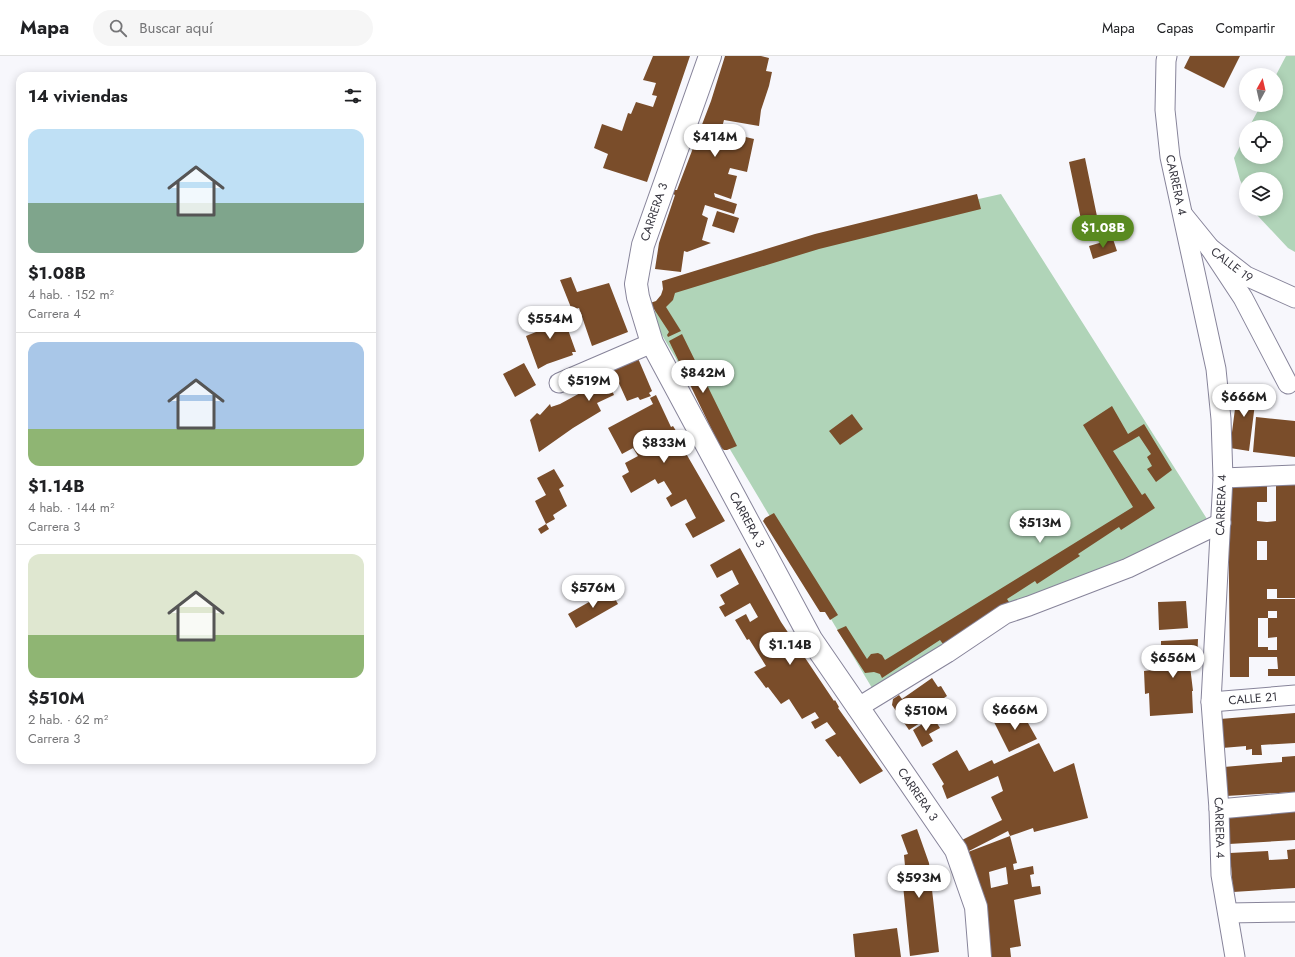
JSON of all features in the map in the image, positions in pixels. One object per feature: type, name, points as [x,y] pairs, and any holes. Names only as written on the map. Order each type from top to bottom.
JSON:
[{"type":"main road","name":"CARRERA 3","points":[[710,56],[643,245],[636,284],[638,297],[652,343],[811,640],[956,850],[976,907],[980,957]]},
{"type":"street","name":"CARRERA 4","points":[[1167,56],[1165,110],[1169,149],[1216,369],[1221,419],[1223,478],[1211,702],[1219,809],[1221,875],[1235,957]]},
{"type":"street","name":"CALLE 19","points":[[1182,214],[1210,248],[1246,276],[1295,298]]},
{"type":"street","points":[[1210,248],[1243,298],[1288,384]]},
{"type":"street","points":[[560,383],[652,343]]},
{"type":"street","points":[[1223,478],[1295,475]]},
{"type":"street","points":[[857,708],[1005,614],[1128,568],[1220,523]]},
{"type":"street","name":"CALLE 21","points":[[1211,702],[1295,695]]},
{"type":"street","points":[[1219,809],[1295,802]]},
{"type":"street","points":[[1228,913],[1295,912]]},
{"type":"green space","points":[[1286,56],[1295,56],[1295,252],[1288,248],[1258,216],[1283,216],[1283,172],[1239,172],[1239,176],[1234,158],[1239,148],[1239,164],[1283,164],[1283,120],[1253,120],[1257,112],[1283,112],[1283,68],[1280,68]]},
{"type":"green space","points":[[1001,194],[1207,519],[872,688],[650,315],[661,306],[663,294],[903,216]]},
{"type":"building","points":[[653,56],[690,56],[647,182],[603,168],[608,154],[594,148],[602,124],[622,131],[628,113],[631,114],[636,102],[653,107],[657,96],[652,95],[656,83],[643,80]]},
{"type":"building","points":[[725,56],[761,56],[769,58],[766,71],[772,72],[761,110],[759,126],[724,120],[721,131],[754,139],[747,172],[730,168],[728,174],[737,176],[731,199],[714,193],[715,197],[737,204],[734,214],[705,205],[702,215],[708,218],[702,240],[711,243],[687,252],[684,251],[681,272],[655,269],[659,243],[675,195],[673,192],[674,190],[677,190],[711,101]]},
{"type":"building","points":[[1190,56],[1240,56],[1224,88],[1184,68]]},
{"type":"building","points":[[1085,158],[1099,226],[1083,229],[1069,162]]},
{"type":"building","points":[[977,194],[981,209],[819,249],[675,293],[673,300],[666,307],[681,331],[668,337],[667,335],[669,332],[650,303],[656,301],[661,295],[663,289],[662,281],[815,234]]},
{"type":"building","points":[[717,211],[739,218],[734,233],[712,226]]},
{"type":"building","points":[[1113,239],[1117,251],[1093,259],[1089,246]]},
{"type":"building","points":[[571,277],[577,292],[609,283],[628,332],[592,346],[579,308],[572,310],[560,280]]},
{"type":"building","points":[[562,313],[576,352],[572,352],[573,355],[547,364],[538,369],[526,336],[536,332],[531,320]]},
{"type":"building","points":[[682,334],[737,446],[727,450],[720,447],[669,341]]},
{"type":"building","points":[[637,356],[652,391],[649,393],[651,396],[640,400],[638,397],[627,401],[617,379],[608,382],[614,395],[597,403],[601,411],[573,428],[539,452],[530,420],[537,413],[540,415],[550,404],[551,407],[560,404],[582,392],[578,386]]},
{"type":"building","points":[[524,363],[536,385],[515,397],[503,374]]},
{"type":"building","points":[[1238,385],[1257,388],[1249,451],[1230,448]]},
{"type":"building","points":[[656,395],[671,427],[673,426],[678,434],[682,442],[680,443],[725,521],[693,538],[685,524],[696,518],[686,499],[671,507],[666,498],[672,494],[664,481],[658,484],[655,479],[631,493],[622,476],[629,472],[625,463],[638,456],[633,448],[622,454],[608,428],[653,404],[650,398]]},
{"type":"building","points":[[1112,406],[1128,434],[1144,424],[1172,470],[1156,482],[1147,469],[1152,466],[1147,457],[1151,454],[1139,436],[1113,451],[1142,495],[1145,493],[1155,508],[1121,530],[1119,527],[1078,554],[1080,556],[1037,584],[1035,581],[1007,599],[1009,602],[943,644],[940,640],[882,678],[880,674],[874,672],[865,673],[837,630],[846,626],[867,659],[871,654],[878,653],[882,655],[885,660],[1133,507],[1083,425]]},
{"type":"building","points":[[852,414],[863,429],[840,445],[829,431]]},
{"type":"building","points":[[1256,417],[1295,421],[1295,457],[1253,452]]},
{"type":"building","points":[[554,469],[564,486],[559,489],[567,506],[553,515],[555,519],[546,524],[535,501],[546,495],[537,478]]},
{"type":"building","points":[[1295,482],[1295,598],[1277,598],[1277,589],[1267,589],[1267,599],[1295,599],[1295,676],[1268,676],[1268,669],[1278,669],[1277,657],[1249,657],[1249,677],[1230,677],[1228,483],[1267,483],[1267,502],[1257,502],[1257,521],[1267,522],[1276,521],[1276,483]],"holes":[[[1257,541],[1267,541],[1267,560],[1257,560]],[[1268,611],[1277,611],[1277,618],[1268,618]],[[1258,618],[1268,618],[1268,638],[1277,637],[1277,650],[1268,650],[1268,647],[1258,647]]]},
{"type":"building","points":[[774,513],[838,615],[830,620],[825,612],[820,612],[763,521],[765,518]]},
{"type":"building","points":[[546,524],[549,529],[541,534],[538,529]]},
{"type":"building","points":[[740,548],[781,622],[834,701],[835,700],[839,707],[838,708],[883,771],[860,784],[840,756],[838,757],[825,740],[836,734],[827,722],[815,729],[811,722],[819,718],[815,712],[802,719],[789,699],[781,704],[754,672],[766,666],[749,639],[747,640],[735,620],[746,614],[750,622],[758,617],[750,603],[725,617],[719,607],[725,604],[720,595],[739,584],[732,570],[717,578],[710,565]]},
{"type":"building","points":[[610,590],[618,604],[576,628],[568,614]]},
{"type":"building","points":[[1186,601],[1188,628],[1159,630],[1158,602]]},
{"type":"building","points":[[1198,639],[1197,665],[1190,666],[1193,691],[1193,713],[1150,716],[1149,693],[1145,694],[1144,671],[1161,669],[1161,641]]},
{"type":"building","points":[[932,678],[938,687],[941,686],[947,696],[941,700],[945,707],[909,730],[892,705],[893,699],[899,695],[902,699]]},
{"type":"building","points":[[1019,709],[1029,723],[1037,739],[1009,752],[994,722]]},
{"type":"building","points":[[1295,713],[1295,743],[1261,745],[1262,755],[1252,755],[1252,749],[1246,750],[1246,746],[1222,748],[1220,719]]},
{"type":"building","points":[[933,717],[940,728],[929,734],[933,741],[922,747],[913,730]]},
{"type":"building","points":[[1039,743],[1054,772],[1074,763],[1088,818],[1034,832],[1033,828],[1010,836],[1008,831],[967,852],[962,840],[1002,820],[991,797],[1003,791],[998,776],[947,799],[942,786],[944,784],[932,764],[957,750],[969,771],[992,760],[994,764]]},
{"type":"building","points":[[1295,756],[1295,792],[1226,796],[1224,767],[1282,762],[1282,757]]},
{"type":"building","points":[[1295,810],[1295,840],[1229,844],[1227,814]]},
{"type":"building","points":[[917,829],[929,863],[939,952],[910,956],[903,885],[910,884],[907,866],[905,866],[904,855],[908,854],[901,835]]},
{"type":"building","points":[[1010,836],[1017,863],[1013,864],[1014,870],[1033,866],[1034,874],[1030,875],[1032,887],[1040,886],[1041,894],[1014,900],[1021,946],[1010,948],[1011,957],[985,957],[968,852]],"holes":[[[1006,867],[1008,884],[991,888],[989,872]]]},
{"type":"building","points":[[1295,849],[1295,888],[1233,892],[1230,853],[1268,851],[1269,860],[1288,859],[1287,850]]},
{"type":"building","points":[[897,928],[901,957],[855,957],[853,934]]}]
